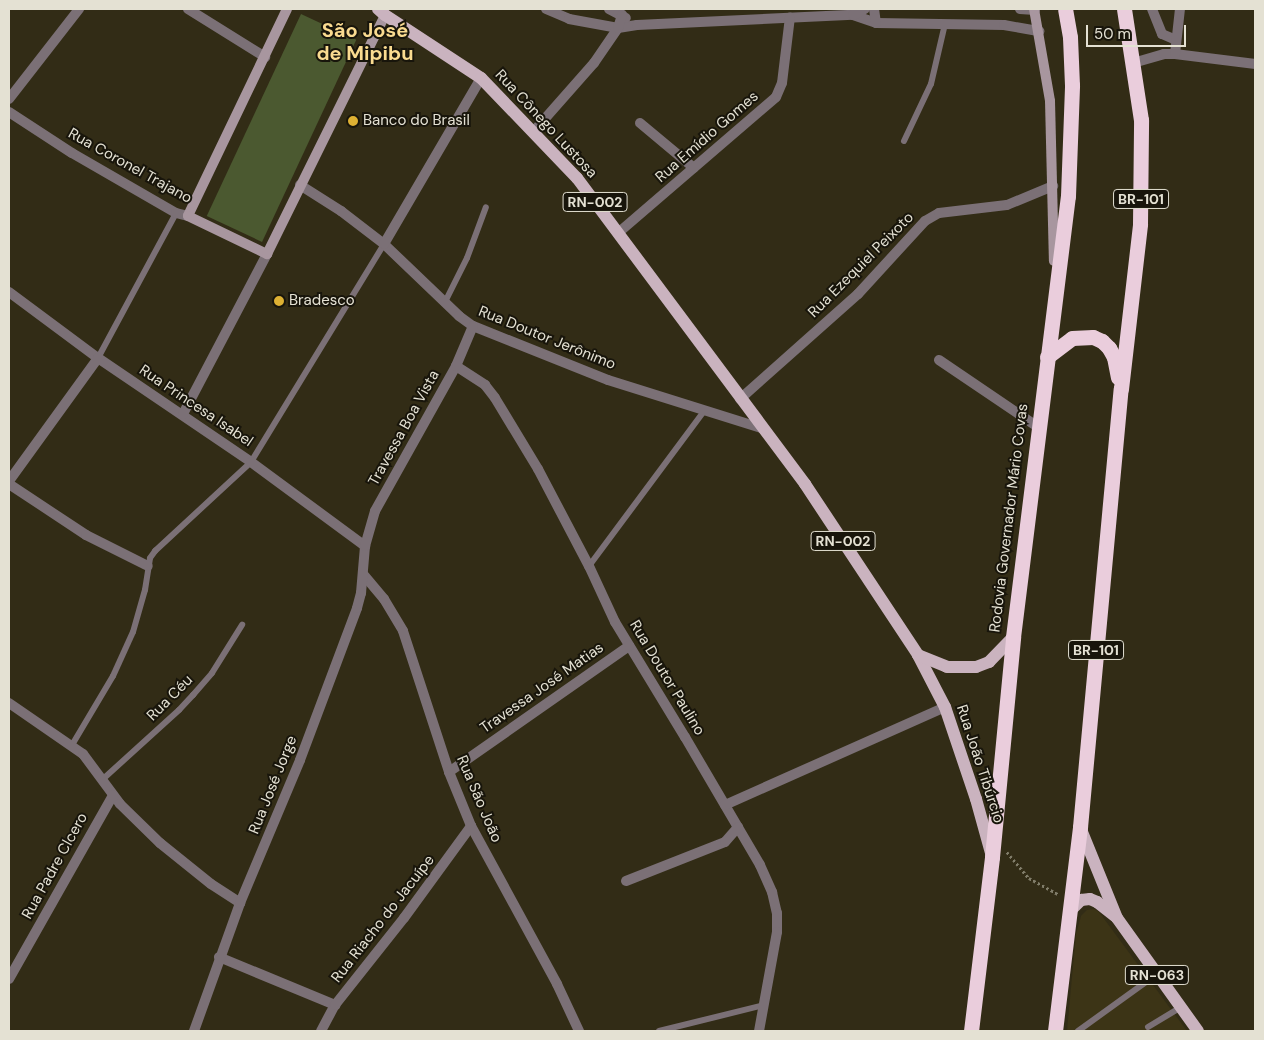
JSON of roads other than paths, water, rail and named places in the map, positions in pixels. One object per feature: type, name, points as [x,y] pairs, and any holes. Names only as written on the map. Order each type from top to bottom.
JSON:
[{"type":"highway","name":"Rodovia Governador Mário Covas","points":[[971,1031],[992,858],[1013,637],[1068,196],[1071,132],[1070,38],[1065,9]]},
{"type":"highway","name":"BR-101","points":[[1055,1031],[1080,827],[1121,389],[1140,224],[1141,120],[1124,9]]},
{"type":"highway","points":[[1047,357],[1072,338],[1093,337],[1102,341],[1114,357],[1121,389]]},
{"type":"main road","name":"Rua Cônego Lustosa","points":[[382,12],[480,78],[534,131],[577,178],[764,429]]},
{"type":"main road","name":"Rua João Tibúrcio","points":[[764,429],[805,484],[918,656],[945,707],[973,790],[992,858]]},
{"type":"main road","points":[[918,656],[947,667],[976,667],[989,662],[1013,637]]},
{"type":"main road","name":"RN-063","points":[[1080,827],[1117,918],[1198,1031]]},
{"type":"main road","name":"RN-063","points":[[1071,907],[1082,900],[1090,900],[1097,902],[1117,918]]},
{"type":"street","points":[[9,99],[79,9]]},
{"type":"street","points":[[188,9],[265,57]]},
{"type":"street","points":[[188,216],[287,9]]},
{"type":"street","points":[[546,9],[569,19],[618,28],[637,25],[853,14],[865,9]]},
{"type":"street","points":[[609,9],[637,25]]},
{"type":"street","points":[[874,9],[876,23]]},
{"type":"street","points":[[1020,9],[1035,10],[1050,101],[1055,295]]},
{"type":"street","points":[[1152,9],[1162,34],[1176,40]]},
{"type":"street","points":[[1174,54],[1180,9]]},
{"type":"street","points":[[183,414],[267,254],[382,12]]},
{"type":"street","points":[[853,14],[876,23],[1004,25],[1039,31]]},
{"type":"street","points":[[534,131],[594,63],[618,28],[622,15]]},
{"type":"street","name":"Rua Emídio Gomes","points":[[618,233],[776,97],[782,83],[790,17]]},
{"type":"street","points":[[1133,63],[1164,54],[1174,54],[1255,64]]},
{"type":"street","points":[[384,244],[480,78]]},
{"type":"street","name":"Rua Coronel Trajano","points":[[9,112],[72,153],[176,213],[188,216],[267,254]]},
{"type":"street","points":[[640,123],[694,168]]},
{"type":"street","name":"Rua Doutor Jerônimo","points":[[300,185],[341,211],[384,244],[473,326],[608,380],[764,429]]},
{"type":"street","name":"Rua Ezequiel Peixoto","points":[[740,399],[858,294],[925,221],[939,213],[1007,205],[1053,186]]},
{"type":"street","name":"Rua Princesa Isabel","points":[[9,292],[98,358],[251,462],[365,546]]},
{"type":"street","name":"Travessa Boa Vista","points":[[365,546],[375,511],[456,366],[473,326]]},
{"type":"street","points":[[98,358],[9,483],[86,535],[148,566]]},
{"type":"street","points":[[939,360],[1038,426]]},
{"type":"street","name":"Rua Doutor Paulino","points":[[456,366],[485,385],[495,398],[538,469],[629,646],[685,736],[760,865],[772,892],[777,913],[776,944],[758,1031]]},
{"type":"street","name":"Rua José Jorge","points":[[194,1031],[219,957],[300,760],[357,608],[363,574],[365,546]]},
{"type":"street","name":"Rua São João","points":[[363,574],[384,599],[403,631],[449,772],[472,826],[557,984],[579,1031]]},
{"type":"street","name":"Travessa José Matias","points":[[449,772],[629,646]]},
{"type":"street","points":[[9,703],[83,754],[104,779],[113,795],[170,852],[240,903]]},
{"type":"street","points":[[724,805],[945,707]]},
{"type":"street","name":"Rua Padre Clcero","points":[[9,979],[113,795]]},
{"type":"street","name":"Rua Riacho do Jacuípe","points":[[321,1031],[335,1005],[404,918],[472,826]]},
{"type":"street","points":[[626,881],[725,842],[738,827]]},
{"type":"street","points":[[219,957],[335,1005]]},
{"type":"lane","points":[[904,141],[931,84],[945,24]]},
{"type":"lane","points":[[445,302],[467,258],[486,207]]},
{"type":"lane","points":[[98,358],[176,213]]},
{"type":"lane","points":[[72,745],[112,676],[133,632],[145,590],[148,566],[155,551],[251,462],[384,244]]},
{"type":"lane","points":[[589,566],[705,410]]},
{"type":"lane","name":"Rua Céu","points":[[104,779],[179,710],[212,673],[242,625]]},
{"type":"lane","points":[[1078,1031],[1157,974]]},
{"type":"lane","points":[[659,1031],[764,1005]]},
{"type":"lane","points":[[1148,1027],[1180,1008]]},
{"type":"place","name":"Banco do Brasil","points":[[353,121]]},
{"type":"place","name":"Bradesco","points":[[279,301]]},
{"type":"district","name":"São José de Mipibu","points":[[365,42]]}]
